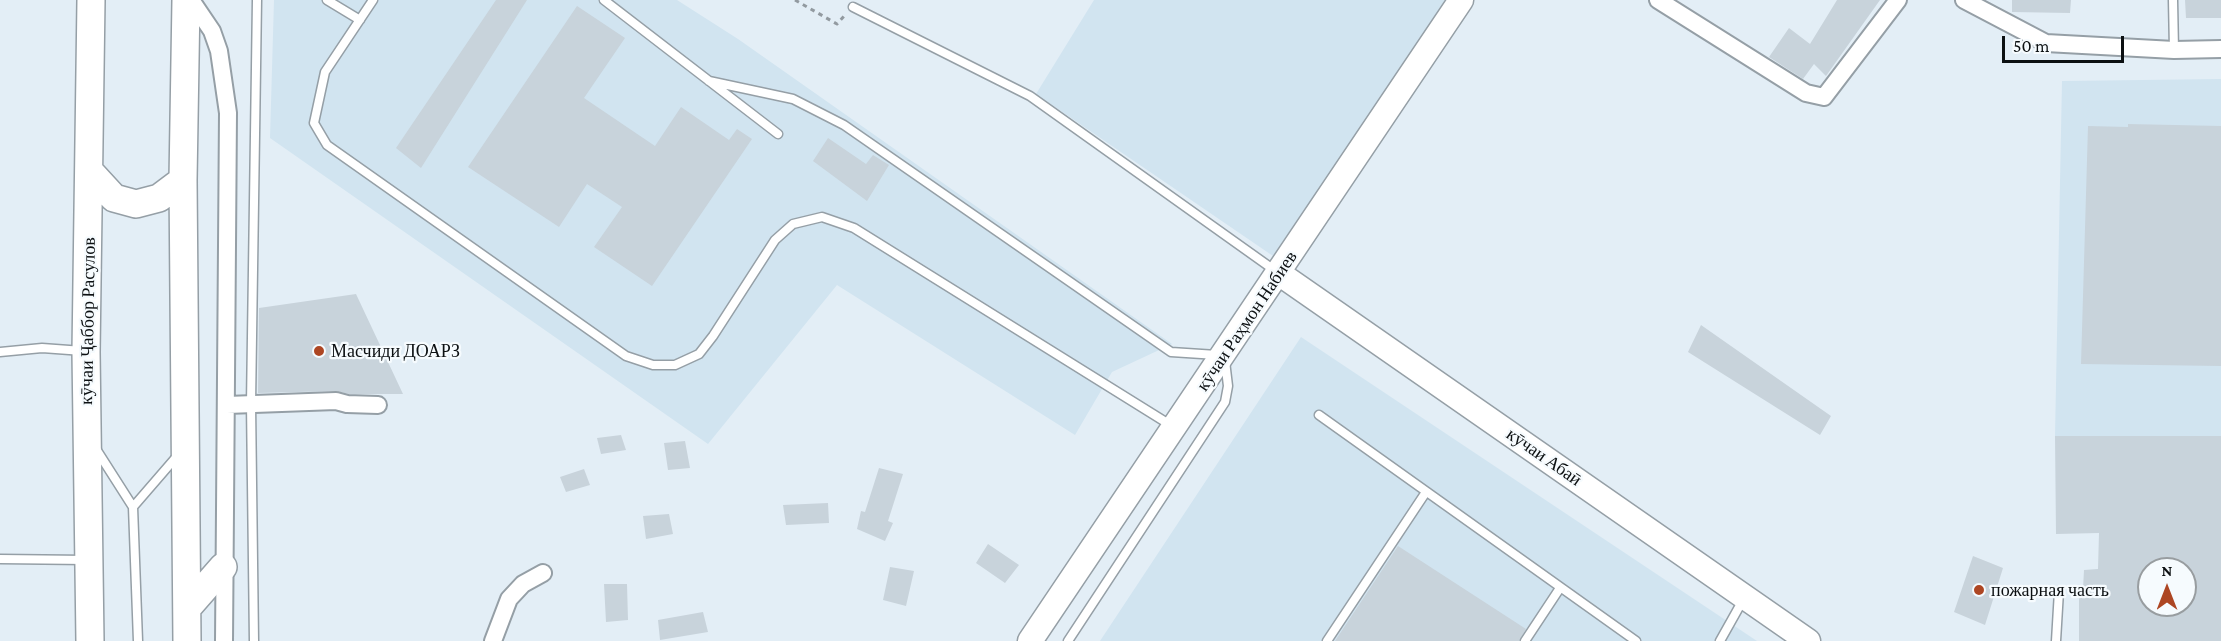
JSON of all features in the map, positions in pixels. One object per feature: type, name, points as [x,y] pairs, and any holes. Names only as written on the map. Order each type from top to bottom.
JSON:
[{"type":"main road","name":"кӯчаи Ҷаббор Расулов","points":[[90,641],[86,352],[91,173],[91,0]]},
{"type":"main road","points":[[186,0],[183,180],[186,641]]},
{"type":"main road","name":"кӯчаи Раҳмон Набиев","points":[[1030,641],[1280,274],[1461,0]]},
{"type":"main road","points":[[91,173],[114,198],[136,204],[159,198],[183,180]]},
{"type":"main road","name":"кӯчаи Абаӣ","points":[[1280,274],[1808,641]]},
{"type":"main road","points":[[187,608],[223,567]]},
{"type":"street","points":[[191,0],[212,31],[219,51],[228,113],[224,641]]},
{"type":"street","points":[[1658,0],[1806,93],[1824,97],[1898,0]]},
{"type":"street","points":[[1964,0],[2046,43],[2174,50],[2221,49]]},
{"type":"street","points":[[227,405],[336,401],[347,404],[378,405]]},
{"type":"street","points":[[493,641],[509,599],[523,584],[543,573]]},
{"type":"lane","points":[[254,641],[251,404],[257,0]]},
{"type":"lane","points":[[327,0],[360,20]]},
{"type":"lane","points":[[373,0],[325,72],[314,123],[327,145],[626,356],[653,365],[675,365],[699,354],[775,240],[793,224],[822,217],[854,228],[1175,428]]},
{"type":"lane","points":[[604,0],[778,134]]},
{"type":"lane","points":[[2173,0],[2174,50]]},
{"type":"lane","points":[[853,7],[1030,96],[1280,274]]},
{"type":"lane","points":[[709,81],[793,99],[844,125],[1171,352],[1224,356],[1228,386],[1225,402],[1068,641]]},
{"type":"lane","points":[[0,352],[42,348],[86,352]]},
{"type":"lane","points":[[1319,415],[1560,588],[1624,638],[1636,641]]},
{"type":"lane","points":[[86,434],[133,507],[138,641]]},
{"type":"lane","points":[[133,507],[184,447]]},
{"type":"lane","points":[[1328,641],[1426,492]]},
{"type":"lane","points":[[0,559],[88,560]]},
{"type":"lane","points":[[1529,639],[1560,588]]},
{"type":"lane","points":[[2056,641],[2059,591]]},
{"type":"lane","points":[[1720,641],[1745,597]]},
{"type":"path","points":[[795,0],[837,24],[853,7]]},
{"type":"shaded area","points":[[274,0],[677,0],[738,39],[1172,344],[1112,372],[1075,435],[837,285],[708,444],[270,138]]},
{"type":"shaded area","points":[[1094,0],[1448,0],[1273,256],[1036,94]]},
{"type":"shaded area","points":[[2221,79],[2221,436],[2055,436],[2062,81]]},
{"type":"shaded area","points":[[1301,337],[1757,641],[1100,641]]},
{"type":"building","points":[[496,0],[527,0],[421,168],[396,148]]},
{"type":"building","points":[[1837,0],[1880,0],[1826,76],[1814,64],[1803,79],[1769,57],[1789,28],[1810,44]]},
{"type":"building","points":[[2012,0],[2071,0],[2070,13],[2012,12]]},
{"type":"building","points":[[2185,0],[2221,0],[2221,18],[2186,18]]},
{"type":"building","points":[[577,6],[625,38],[584,98],[655,146],[681,107],[729,140],[737,129],[752,139],[652,286],[594,247],[622,207],[587,184],[559,227],[468,167]]},
{"type":"building","points":[[2128,124],[2221,126],[2221,366],[2081,364],[2088,126],[2128,127]]},
{"type":"building","points":[[828,138],[866,164],[873,155],[889,165],[867,201],[813,161]]},
{"type":"building","name":"Масчиди ДОАРЗ","points":[[356,294],[403,394],[349,394],[336,391],[258,393],[259,308]]},
{"type":"building","points":[[1701,325],[1831,416],[1820,435],[1688,352]]},
{"type":"building","points":[[621,435],[626,450],[601,454],[597,438]]},
{"type":"building","points":[[2055,436],[2221,436],[2221,641],[2079,641],[2079,589],[2083,589],[2084,570],[2098,569],[2099,533],[2056,534]]},
{"type":"building","points":[[685,441],[690,468],[668,470],[664,443]]},
{"type":"building","points":[[879,468],[903,474],[888,521],[893,523],[885,541],[857,529],[861,511],[865,512]]},
{"type":"building","points":[[584,469],[590,485],[566,492],[560,477]]},
{"type":"building","points":[[828,503],[829,523],[786,525],[783,505]]},
{"type":"building","points":[[669,514],[673,534],[646,539],[643,516]]},
{"type":"building","points":[[988,544],[1019,565],[1005,583],[976,563]]},
{"type":"building","points":[[1398,546],[1526,629],[1519,641],[1335,641]]},
{"type":"building","name":"пожарная часть","points":[[1973,556],[2003,568],[1985,625],[1954,612]]},
{"type":"building","points":[[890,567],[914,571],[906,606],[883,600]]},
{"type":"building","points":[[604,584],[627,584],[628,620],[606,622]]},
{"type":"building","points":[[703,612],[708,632],[660,640],[658,620]]},
{"type":"place","name":"Масчиди ДОАРЗ","points":[[319,351]]},
{"type":"place","name":"пожарная часть","points":[[1979,590]]}]
